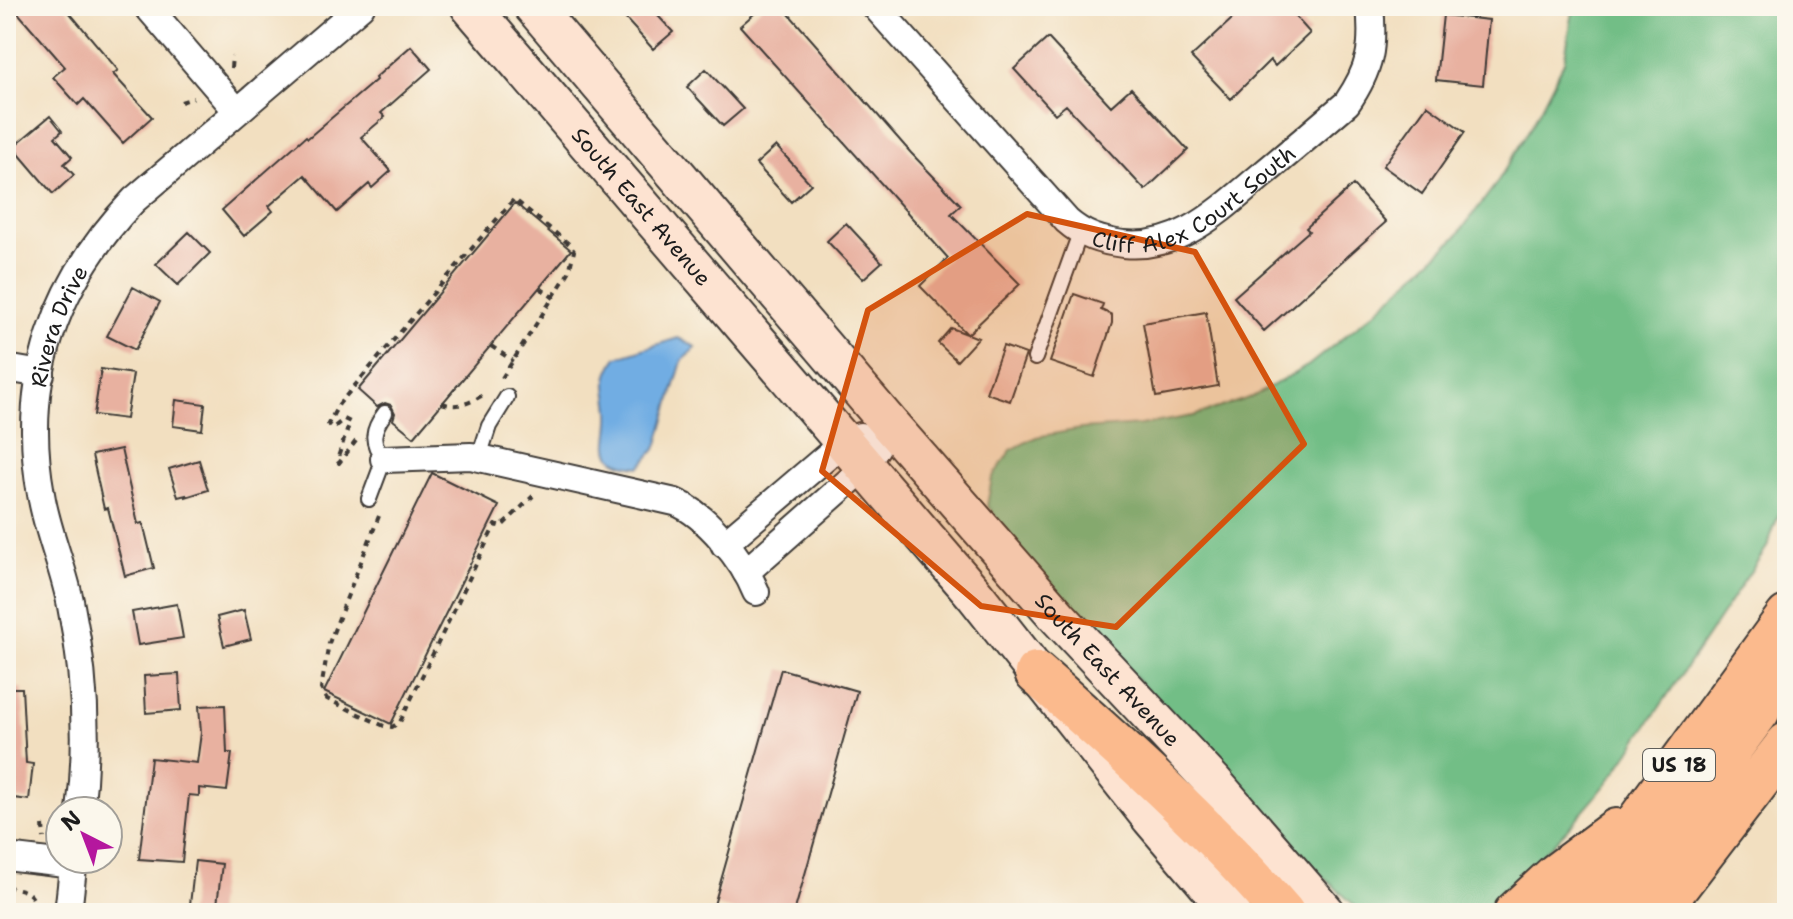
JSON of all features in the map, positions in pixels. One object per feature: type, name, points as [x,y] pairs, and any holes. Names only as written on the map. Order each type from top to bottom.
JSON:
[{"type":"main road","name":"South East Avenue","points":[[470,6],[975,595],[1151,818],[1232,913]]},
{"type":"main road","name":"South East Avenue","points":[[533,6],[890,425],[1059,618],[1204,773],[1326,913]]},
{"type":"main road","name":"US 18","points":[[1571,913],[1787,617]]},
{"type":"main road","points":[[1607,913],[1758,712],[1787,654]]},
{"type":"main road","points":[[1036,673],[1165,788],[1283,913]]},
{"type":"main road","points":[[1657,913],[1787,744]]},
{"type":"main road","points":[[1515,913],[1557,874],[1650,806]]},
{"type":"street","points":[[147,6],[237,111]]},
{"type":"street","name":"Rivera Drive","points":[[82,795],[85,772],[84,703],[71,604],[39,484],[34,409],[49,336],[61,304],[83,262],[134,200],[361,6]]},
{"type":"street","name":"Cliff Alex Court South","points":[[875,6],[1080,233],[1114,243],[1154,243],[1186,232],[1209,219],[1347,103],[1364,79],[1369,62],[1372,43],[1370,6]]},
{"type":"street","points":[[6,368],[41,374]]},
{"type":"street","points":[[724,544],[855,454],[890,425]]},
{"type":"street","points":[[379,456],[479,457],[689,508],[724,544],[751,582],[855,454]]},
{"type":"street","points":[[6,857],[44,860]]},
{"type":"street","points":[[68,913],[72,875]]},
{"type":"lane","points":[[1035,358],[1080,233]]},
{"type":"lane","points":[[479,457],[489,426],[507,397]]},
{"type":"lane","points":[[369,499],[385,413]]},
{"type":"path","points":[[442,403],[468,404],[495,388],[569,272],[573,248],[514,199],[351,388],[328,424],[333,428],[344,419],[350,422],[337,460],[339,463],[359,438],[379,456],[382,493],[379,514],[329,643],[321,689],[327,699],[384,726],[392,727],[400,722],[495,525],[501,527],[507,524],[554,473]]},
{"type":"path","points":[[540,288],[554,298]]},
{"type":"path","points":[[491,346],[513,361]]},
{"type":"path","points":[[6,887],[27,891],[35,901],[36,913]]},
{"type":"highlighted area","points":[[1027,214],[1195,252],[1304,444],[1116,627],[981,606],[822,471],[868,310]]},
{"type":"green space","points":[[1574,6],[1787,6],[1787,491],[1767,547],[1618,769],[1587,808],[1535,862],[1480,913],[1363,913],[1288,845],[1025,557],[987,505],[992,478],[1011,450],[1036,437],[1193,416],[1252,397],[1309,365],[1375,312],[1456,237],[1496,184],[1532,125],[1564,62]]},
{"type":"water","points":[[678,338],[696,347],[682,361],[657,447],[640,467],[616,461],[608,449],[610,412],[607,383],[612,365],[617,357]]},
{"type":"building","points":[[12,6],[64,6],[118,70],[113,74],[152,117],[123,143],[84,99],[78,105],[53,77],[65,67]]},
{"type":"building","points":[[614,6],[649,6],[673,32],[653,49]]},
{"type":"building","points":[[763,6],[782,6],[961,205],[951,214],[1020,284],[968,334],[978,338],[957,361],[938,343],[951,328],[967,334],[920,286],[948,258],[740,26]]},
{"type":"building","points":[[1246,6],[1286,6],[1310,33],[1275,66],[1270,60],[1231,99],[1191,57]]},
{"type":"building","points":[[1443,15],[1489,20],[1483,85],[1436,80]]},
{"type":"building","points":[[1048,38],[1111,106],[1131,88],[1188,150],[1145,190],[1066,105],[1055,114],[1014,69]]},
{"type":"building","points":[[411,46],[431,69],[381,113],[385,117],[361,137],[391,171],[372,188],[369,184],[337,212],[305,175],[269,206],[273,211],[244,236],[222,210],[376,80]]},
{"type":"building","points":[[706,69],[743,109],[723,126],[687,87]]},
{"type":"building","points":[[1427,105],[1465,132],[1422,194],[1383,166]]},
{"type":"building","points":[[50,116],[62,131],[55,137],[72,157],[64,164],[74,175],[53,194],[13,147]]},
{"type":"building","points":[[776,146],[811,184],[791,202],[756,164]]},
{"type":"building","points":[[1353,185],[1386,222],[1264,331],[1234,297],[1309,231],[1306,228]]},
{"type":"building","points":[[515,203],[571,250],[414,437],[393,420],[395,413],[391,405],[385,403],[377,407],[358,390]]},
{"type":"building","points":[[846,223],[882,262],[863,279],[827,241]]},
{"type":"building","points":[[189,232],[210,253],[178,285],[156,264]]},
{"type":"building","points":[[133,287],[160,302],[135,350],[107,336]]},
{"type":"building","points":[[1074,294],[1103,304],[1101,310],[1112,315],[1094,377],[1050,362]]},
{"type":"building","points":[[1206,312],[1218,386],[1156,397],[1143,323]]},
{"type":"building","points":[[1003,346],[1026,354],[1010,401],[986,393]]},
{"type":"building","points":[[101,369],[133,374],[126,419],[94,415]]},
{"type":"building","points":[[176,400],[205,404],[202,430],[173,426]]},
{"type":"building","points":[[121,449],[138,524],[143,523],[154,568],[125,576],[108,508],[104,509],[92,455]]},
{"type":"building","points":[[199,460],[208,490],[178,497],[169,469]]},
{"type":"building","points":[[432,473],[499,506],[391,724],[324,692]]},
{"type":"building","points":[[177,604],[183,638],[138,645],[132,612]]},
{"type":"building","points":[[244,610],[251,639],[224,646],[217,617]]},
{"type":"building","points":[[781,669],[857,691],[794,913],[743,913],[714,905]]},
{"type":"building","points":[[179,674],[181,710],[146,713],[144,676]]},
{"type":"building","points":[[6,688],[22,688],[26,763],[33,764],[29,800],[6,797]]},
{"type":"building","points":[[225,705],[227,753],[232,753],[227,791],[199,788],[199,796],[189,795],[182,862],[139,859],[151,758],[197,763],[201,733],[199,706]]},
{"type":"building","points":[[195,861],[222,864],[216,913],[189,913]]}]
